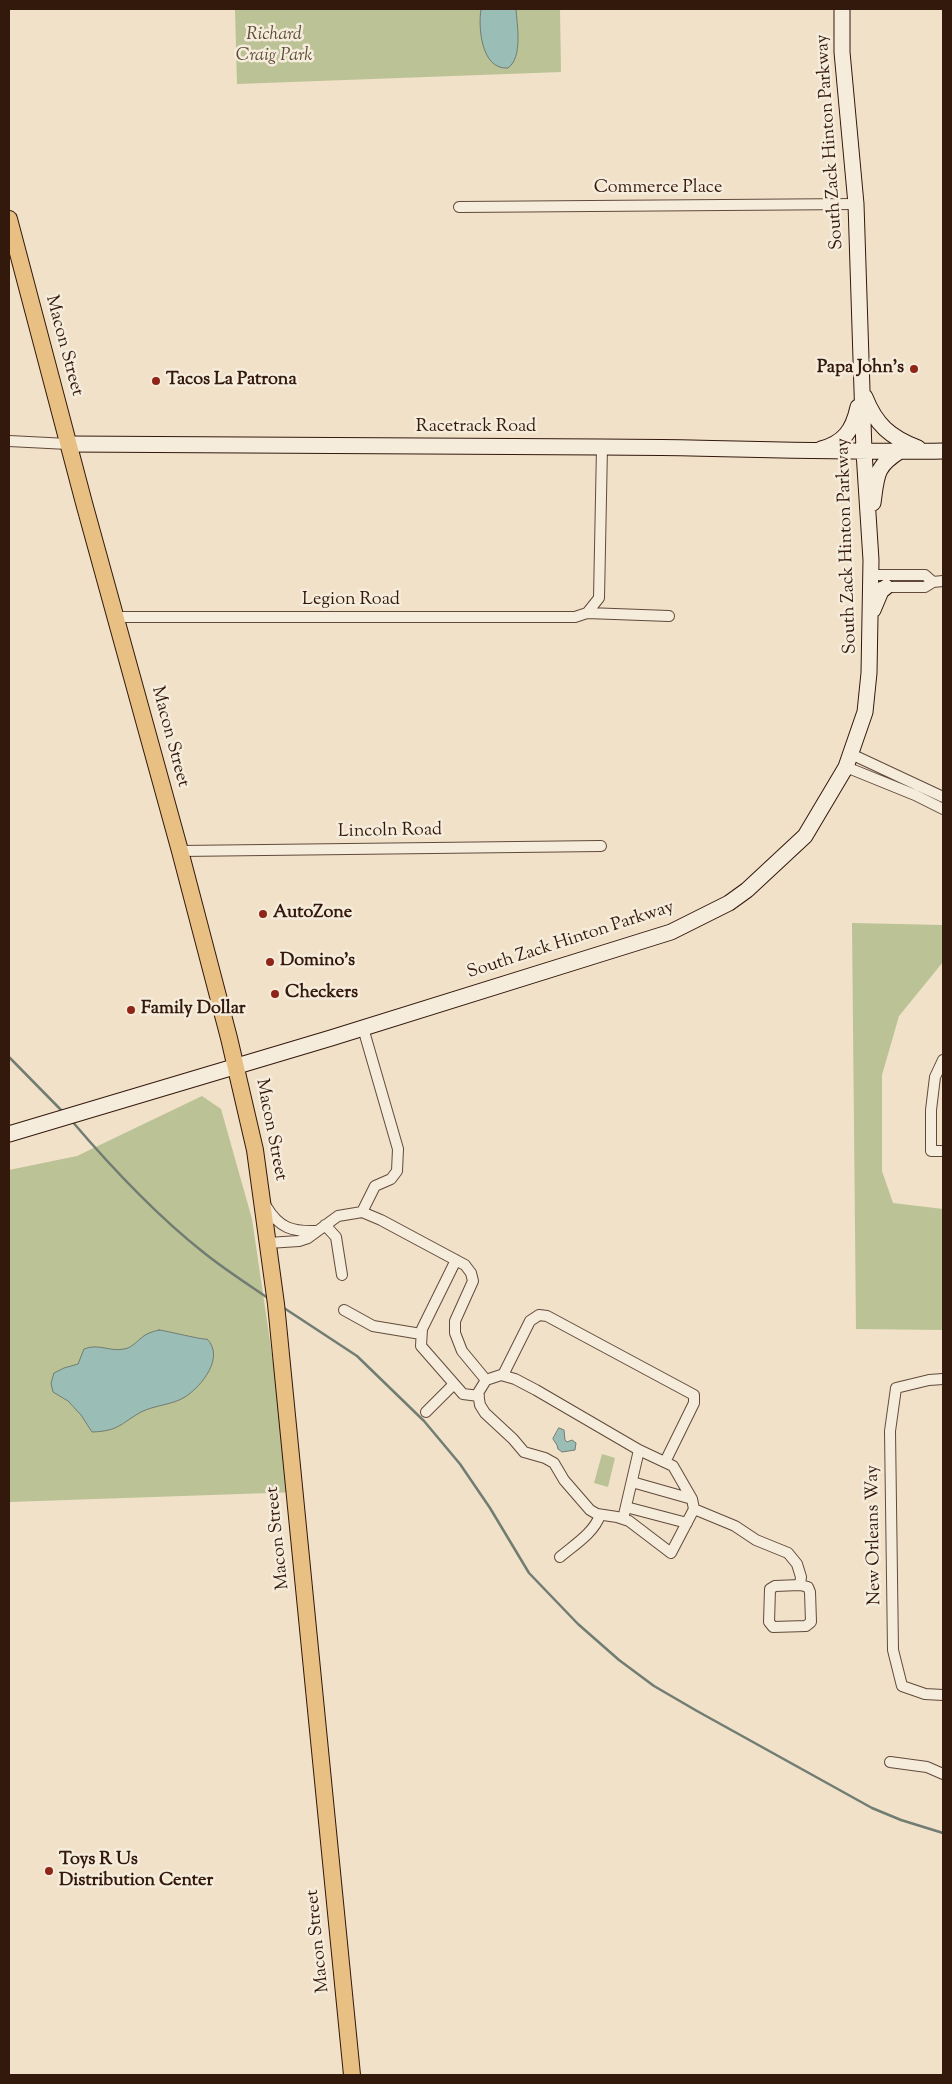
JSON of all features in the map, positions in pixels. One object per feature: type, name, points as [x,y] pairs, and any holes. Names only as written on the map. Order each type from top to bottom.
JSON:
[{"type":"main road","name":"South Zack Hinton Parkway","points":[[9,1134],[363,1028],[671,932],[729,904],[768,873],[805,836],[849,761],[865,712],[869,673],[869,529],[864,452],[856,204],[842,52],[842,9]]},
{"type":"main road","name":"Macon Street","points":[[9,218],[68,444],[180,851],[236,1066],[255,1150],[277,1313],[352,2075]]},
{"type":"main road","points":[[818,449],[830,446],[850,431],[856,417],[862,389]]},
{"type":"main road","points":[[862,389],[869,408],[886,431],[908,444],[927,451]]},
{"type":"main road","name":"Racetrack Road","points":[[68,444],[602,446],[818,449],[864,452],[943,450]]},
{"type":"main road","points":[[869,529],[879,471],[885,460],[900,451]]},
{"type":"main road","points":[[870,618],[875,602],[881,591],[886,587]]},
{"type":"street","name":"Commerce Place","points":[[459,207],[856,204]]},
{"type":"street","name":"Racetrack Road","points":[[9,440],[68,444]]},
{"type":"street","points":[[587,613],[599,598],[602,446]]},
{"type":"street","points":[[870,581],[925,575],[938,581]]},
{"type":"street","points":[[870,581],[886,587],[925,587],[938,581]]},
{"type":"street","name":"Legion Road","points":[[115,616],[575,617],[587,613],[668,616]]},
{"type":"street","points":[[849,761],[943,797]]},
{"type":"street","points":[[849,761],[943,809]]},
{"type":"street","name":"Lincoln Road","points":[[180,851],[601,846]]},
{"type":"street","points":[[362,1212],[375,1186],[391,1179],[397,1171],[398,1149],[363,1028]]},
{"type":"street","points":[[943,1060],[935,1077],[931,1110],[931,1151],[943,1151]]},
{"type":"street","points":[[263,1200],[274,1219],[280,1224],[297,1230],[321,1228],[336,1237],[342,1275]]},
{"type":"street","points":[[268,1242],[299,1241],[338,1216],[362,1212],[381,1220],[465,1265],[471,1273],[472,1281],[455,1321],[455,1333],[462,1352],[486,1380]]},
{"type":"street","points":[[456,1260],[421,1334],[421,1346],[463,1394],[478,1396]]},
{"type":"street","points":[[344,1310],[372,1326],[421,1334]]},
{"type":"street","points":[[503,1375],[530,1321],[539,1316],[547,1316],[694,1395],[694,1404],[665,1462]]},
{"type":"street","points":[[503,1375],[536,1390],[639,1450],[673,1466],[693,1504],[687,1523],[671,1553],[623,1519],[600,1515],[590,1510],[564,1480],[554,1463],[545,1458],[524,1452],[514,1439],[485,1413],[480,1405],[478,1396],[480,1387],[486,1380],[503,1375]]},
{"type":"street","name":"New Orleans Way","points":[[943,1379],[929,1380],[896,1388],[890,1431],[893,1650],[902,1686],[925,1694],[943,1695]]},
{"type":"street","points":[[426,1412],[454,1384]]},
{"type":"street","points":[[623,1519],[639,1450]]},
{"type":"street","points":[[632,1482],[693,1504],[735,1526],[756,1540],[788,1553],[796,1564],[801,1577],[800,1585]]},
{"type":"street","points":[[626,1507],[687,1523]]},
{"type":"street","points":[[560,1557],[597,1524],[600,1515]]},
{"type":"street","points":[[800,1585],[808,1587],[810,1592],[811,1622],[806,1626],[773,1627],[769,1622],[770,1589],[775,1586],[800,1585]]},
{"type":"street","points":[[890,1762],[927,1767],[943,1774]]},
{"type":"green space","name":"Richard Craig Park","points":[[235,9],[560,9],[561,72],[237,84]]},
{"type":"green space","points":[[852,923],[943,925],[943,962],[899,1016],[882,1075],[882,1171],[893,1203],[943,1209],[943,1330],[856,1329]]},
{"type":"green space","points":[[202,1096],[221,1109],[252,1219],[273,1362],[298,1492],[9,1502],[9,1170],[77,1156]]},
{"type":"green space","points":[[602,1454],[615,1458],[608,1487],[594,1483]]},
{"type":"water","points":[[481,9],[516,9],[517,49],[513,63],[508,68],[499,67],[487,55],[481,36]]},
{"type":"water","points":[[159,1330],[207,1339],[212,1346],[214,1354],[209,1371],[198,1386],[185,1397],[175,1402],[141,1412],[114,1428],[92,1432],[81,1415],[68,1401],[53,1392],[51,1383],[54,1373],[78,1364],[84,1349],[89,1347],[119,1350],[127,1348],[147,1334]]},
{"type":"water","points":[[559,1428],[564,1430],[567,1442],[572,1440],[576,1443],[575,1450],[562,1452],[558,1449],[553,1439]]},
{"type":"waterway","points":[[9,1057],[64,1113]]},
{"type":"waterway","points":[[71,1120],[118,1172],[168,1222],[211,1258],[268,1298]]},
{"type":"waterway","points":[[284,1308],[357,1356],[424,1421],[460,1464],[490,1508],[529,1573],[578,1624],[619,1660],[654,1686],[872,1808],[901,1820],[943,1833]]},
{"type":"place","name":"Papa John's","points":[[914,369]]},
{"type":"place","name":"Tacos La Patrona","points":[[156,381]]},
{"type":"place","name":"AutoZone","points":[[263,914]]},
{"type":"place","name":"Domino's","points":[[270,962]]},
{"type":"place","name":"Checkers","points":[[275,994]]},
{"type":"place","name":"Family Dollar","points":[[131,1010]]},
{"type":"place","name":"Toys R Us Distribution Center","points":[[49,1871]]}]
